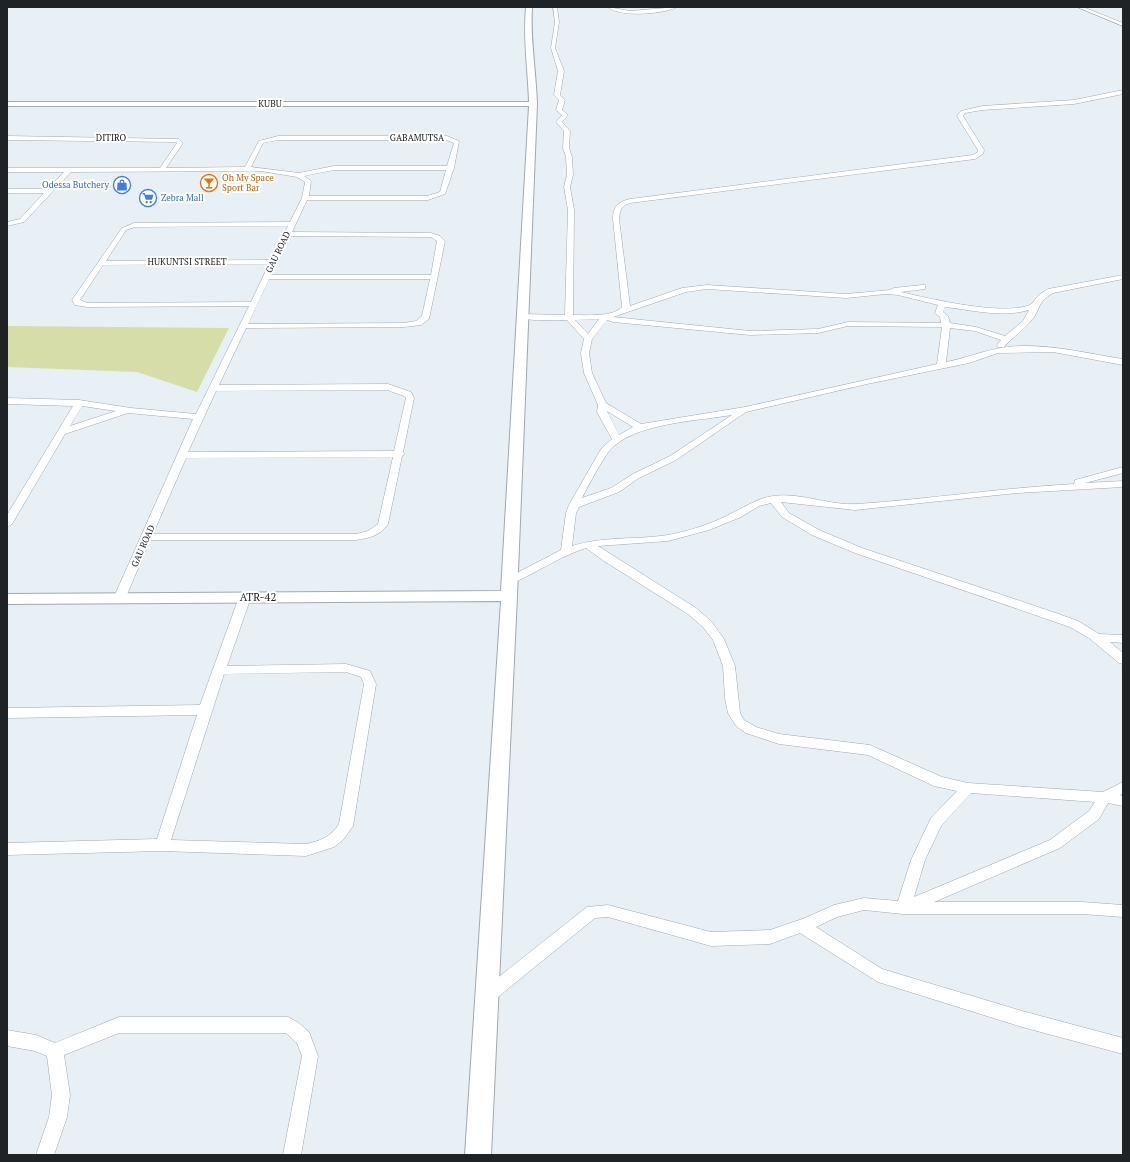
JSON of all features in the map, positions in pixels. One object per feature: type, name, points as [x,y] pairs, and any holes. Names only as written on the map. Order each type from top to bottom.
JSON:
[{"type":"main road","points":[[478,1155],[509,589],[533,100],[532,75],[527,34],[529,7]]},
{"type":"main road","name":"KUBU","points":[[7,104],[508,104],[533,100]]},
{"type":"main road","name":"ATR-42","points":[[7,599],[245,597],[509,589]]},
{"type":"street","points":[[555,7],[556,22],[553,48],[561,71],[557,95],[562,100],[559,110],[565,115],[559,122],[568,131],[566,148],[569,157],[570,181],[568,187],[571,210],[569,318],[588,339]]},
{"type":"street","points":[[610,7],[614,11],[626,12],[675,7]]},
{"type":"street","points":[[1079,7],[1123,25]]},
{"type":"street","points":[[622,312],[626,307],[616,219],[616,208],[618,204],[630,201],[975,157],[981,153],[981,150],[960,116],[963,112],[982,108],[1074,102],[1123,92]]},
{"type":"street","name":"DITIRO","points":[[7,138],[178,140],[180,143],[162,169]]},
{"type":"street","name":"GABAMUTSA","points":[[247,169],[261,142],[278,138],[447,138],[457,142],[443,193],[438,196],[428,198],[305,198]]},
{"type":"street","points":[[7,170],[247,169],[287,172],[299,175],[334,168],[451,168]]},
{"type":"street","points":[[7,224],[22,221],[69,170]]},
{"type":"street","name":"GAU ROAD","points":[[120,597],[184,455],[199,417],[305,198],[308,182],[299,175]]},
{"type":"street","points":[[7,191],[49,191]]},
{"type":"street","points":[[253,304],[87,305],[78,303],[76,300],[124,229],[134,225],[292,224]]},
{"type":"street","points":[[244,326],[404,325],[418,323],[426,317],[441,241],[438,237],[431,235],[287,234]]},
{"type":"street","name":"HUKUNTSI STREET","points":[[101,263],[273,262]]},
{"type":"street","points":[[266,277],[433,277]]},
{"type":"street","points":[[997,352],[1006,339],[1033,315],[1034,306],[1041,297],[1051,291],[1123,277]]},
{"type":"street","points":[[522,316],[569,318],[605,317],[685,290],[706,287],[826,296],[846,296],[886,292],[902,288],[922,287]]},
{"type":"street","points":[[886,292],[898,293],[942,304],[1001,311],[1020,310],[1034,306]]},
{"type":"street","points":[[941,365],[946,325],[944,316],[940,313],[942,304]]},
{"type":"street","points":[[605,317],[624,322],[750,333],[818,331],[848,324],[946,325],[976,329],[1006,339]]},
{"type":"street","points":[[605,317],[588,339],[585,353],[588,373],[602,405],[602,412],[617,440]]},
{"type":"street","points":[[566,551],[571,512],[606,449],[617,440],[640,427],[745,410],[941,365],[969,360],[997,352],[1036,349],[1053,350],[1123,362]]},
{"type":"street","points":[[146,537],[356,537],[372,534],[378,531],[383,524],[400,454],[410,398],[408,394],[402,390],[388,387],[214,388]]},
{"type":"street","points":[[7,401],[79,403],[131,411],[199,417]]},
{"type":"street","points":[[7,524],[79,403]]},
{"type":"street","points":[[602,405],[640,427]]},
{"type":"street","points":[[574,505],[615,490],[636,476],[673,458],[745,410]]},
{"type":"street","points":[[62,432],[94,420],[131,411]]},
{"type":"street","points":[[184,455],[400,454]]},
{"type":"street","points":[[1062,487],[1123,470]]},
{"type":"street","points":[[509,589],[566,551],[588,544],[668,538],[704,528],[737,515],[755,504],[773,499],[796,499],[855,507],[1062,487],[1123,484]]},
{"type":"street","points":[[773,499],[778,511],[814,533],[934,577],[1052,615],[1075,624],[1097,638],[1123,660]]},
{"type":"street","points":[[588,544],[608,559],[692,611],[707,624],[718,639],[729,666],[731,698],[734,713],[740,723],[751,730],[786,741],[870,750],[939,782],[968,788],[1105,797],[1123,802]]},
{"type":"street","points":[[162,845],[205,710],[245,597]]},
{"type":"street","points":[[1097,638],[1123,639]]},
{"type":"street","points":[[7,849],[162,845],[306,850],[325,846],[339,837],[346,826],[370,684],[366,674],[357,670],[346,668],[220,670]]},
{"type":"street","points":[[7,714],[205,710]]},
{"type":"street","points":[[903,908],[1055,844],[1094,815],[1105,797],[1123,787]]},
{"type":"street","points":[[903,908],[918,860],[936,822],[968,788]]},
{"type":"street","points":[[487,996],[592,912],[608,910],[711,939],[770,937],[801,926],[834,911],[864,904],[903,908],[1082,908],[1123,911]]},
{"type":"street","points":[[801,926],[878,975],[1022,1019],[1123,1046]]},
{"type":"street","points":[[7,1038],[36,1043],[55,1051],[119,1025],[288,1025],[300,1032],[307,1044],[310,1056],[292,1155]]},
{"type":"street","points":[[45,1155],[58,1117],[61,1095],[55,1051]]},
{"type":"green space","points":[[7,326],[229,328],[197,392],[137,372],[7,367]]},
{"type":"place","name":"Oh My Space Sport Bar","points":[[209,183]]},
{"type":"place","name":"Odessa Butchery","points":[[122,185]]},
{"type":"place","name":"Zebra Mall","points":[[148,198]]}]
